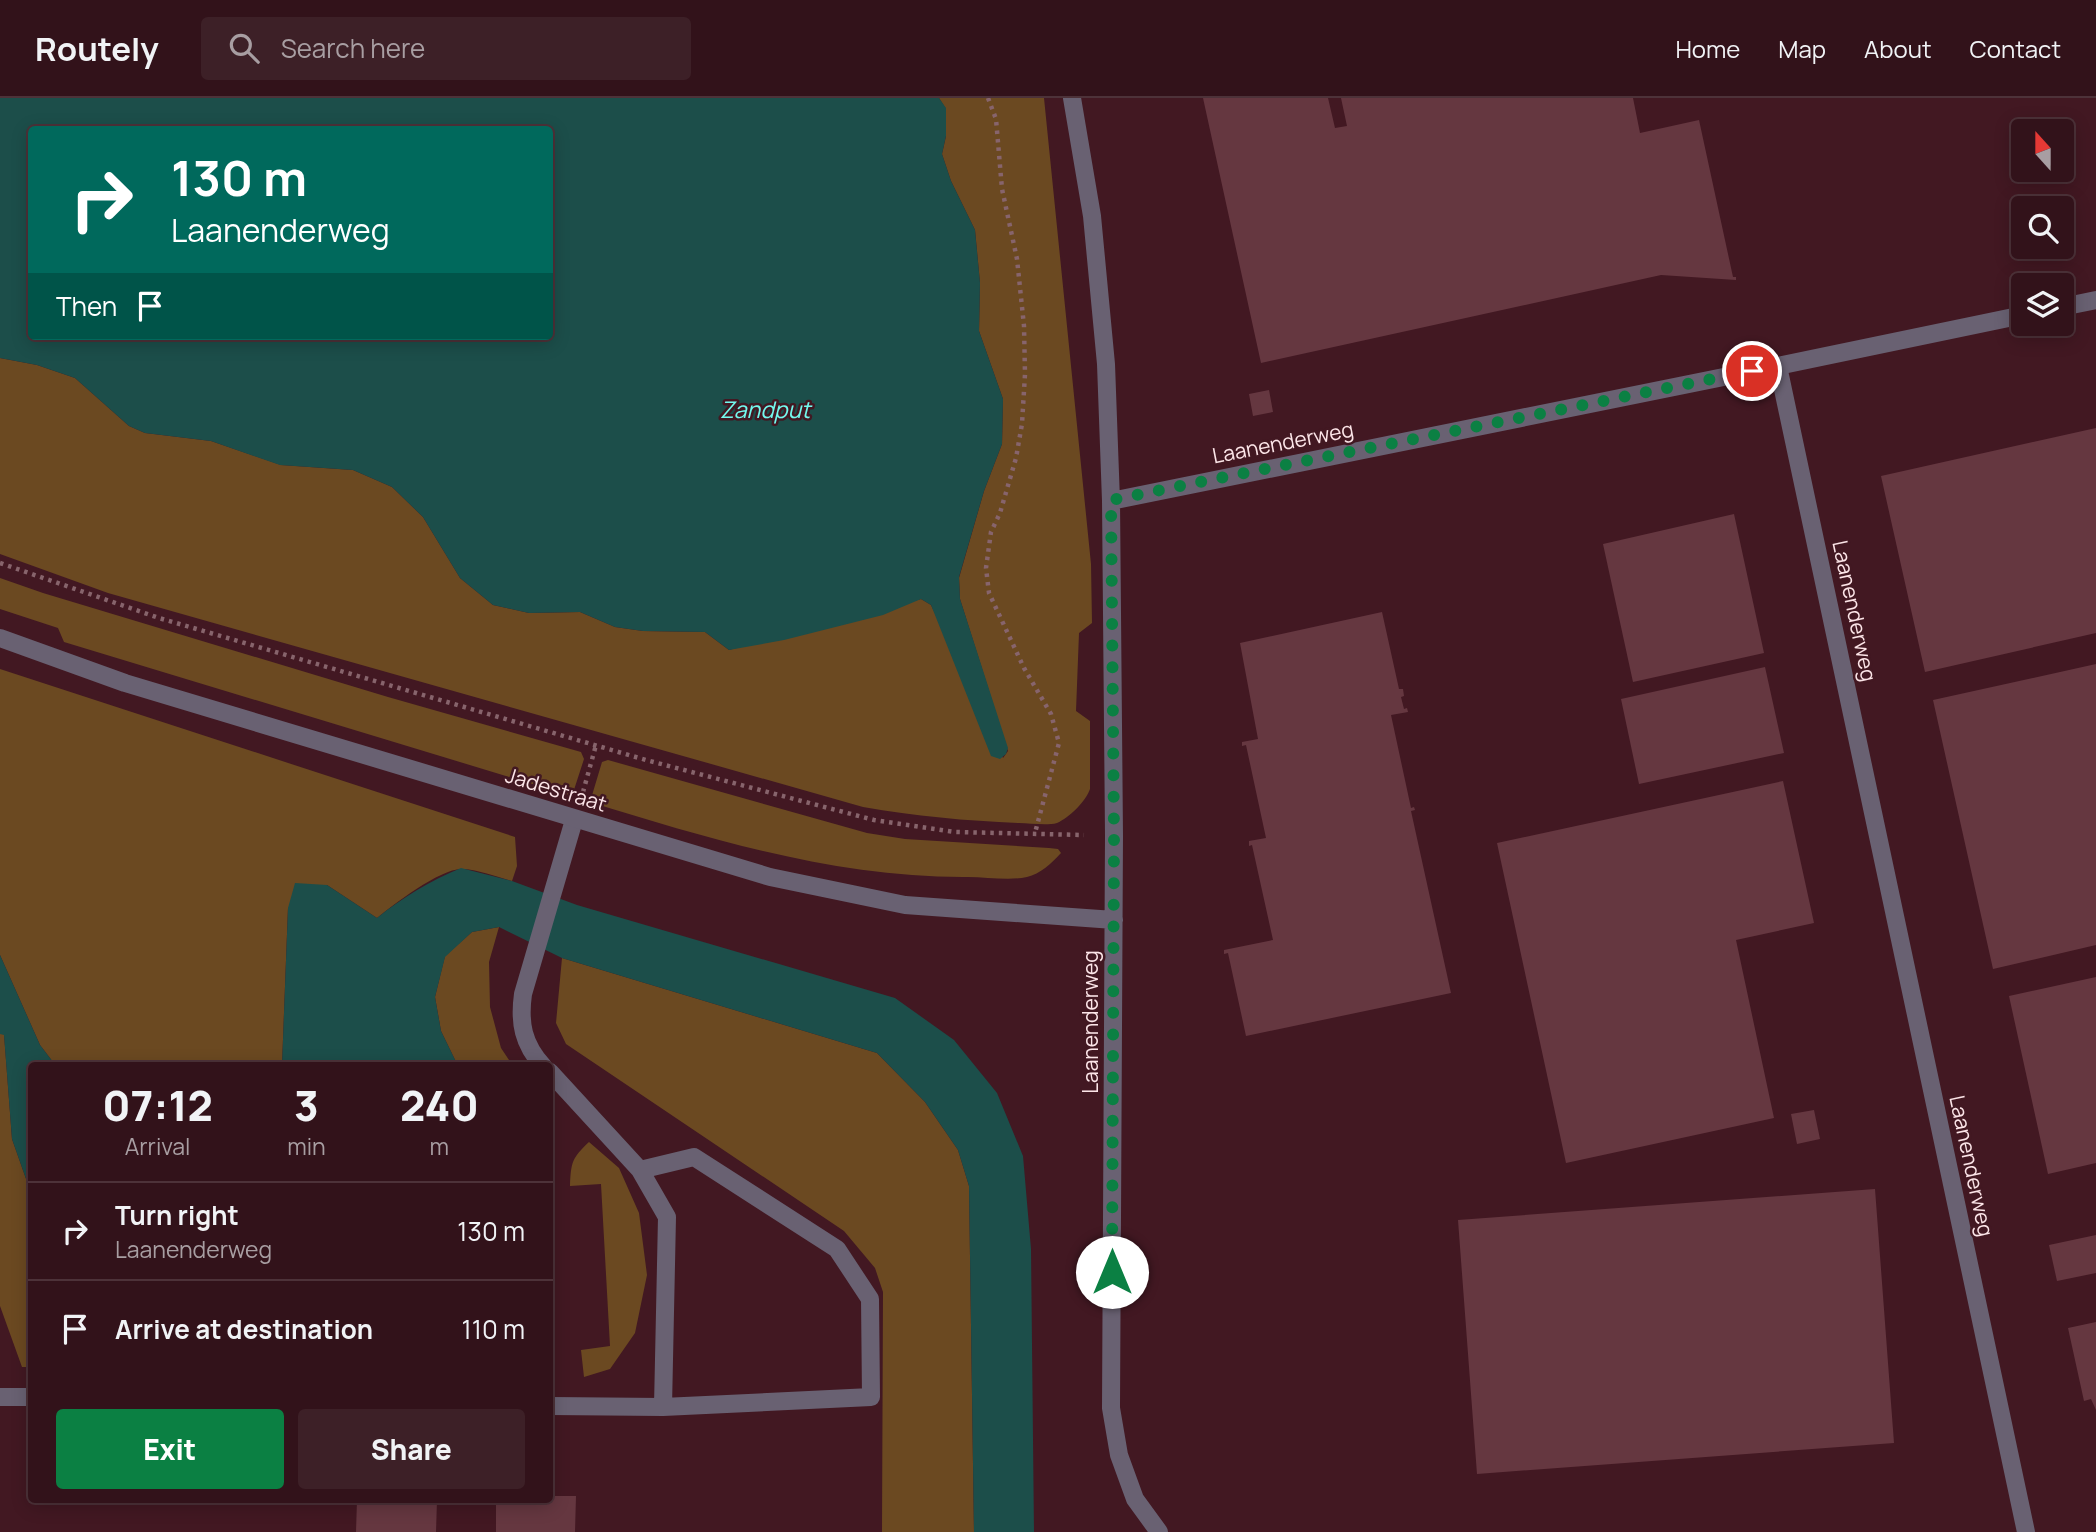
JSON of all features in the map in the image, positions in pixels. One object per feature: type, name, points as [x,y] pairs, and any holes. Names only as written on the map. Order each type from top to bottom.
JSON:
[{"type":"street","name":"Laanenderweg","points":[[1072,98],[1092,216],[1106,364],[1111,500],[1114,836],[1111,1408],[1119,1455],[1135,1499],[1159,1532]]},
{"type":"street","points":[[2074,305],[2096,300]]},
{"type":"street","points":[[1779,366],[2011,318]]},
{"type":"street","name":"Laanenderweg","points":[[1111,500],[1779,366],[2026,1532]]},
{"type":"street","name":"Jadestraat","points":[[0,638],[125,683],[770,877],[905,905],[1114,920]]},
{"type":"street","points":[[540,1062],[526,1039],[520,1017],[531,963],[574,820]]},
{"type":"street","points":[[553,1075],[640,1170],[667,1217],[663,1407]]},
{"type":"street","points":[[553,1406],[663,1407],[871,1397],[870,1299],[836,1249],[694,1157],[640,1170]]},
{"type":"street","points":[[0,1397],[28,1397]]},
{"type":"path","points":[[988,98],[996,118],[1002,190],[1017,259],[1024,326],[1025,374],[1022,424],[1016,458],[1000,513],[991,532],[986,568],[989,593],[1024,668],[1051,714],[1059,743],[1035,832]]},
{"type":"path","points":[[0,563],[159,618],[596,745],[874,820],[955,832],[1114,836]]},
{"type":"path","points":[[574,820],[596,745]]},
{"type":"shaded area","points":[[939,98],[1044,98],[1091,564],[1092,623],[1079,633],[1076,711],[1090,721],[1090,789],[1076,809],[1057,823],[960,819],[863,807],[108,593],[0,554],[0,358],[37,365],[75,378],[129,426],[145,433],[211,441],[281,465],[353,470],[392,487],[423,517],[460,578],[493,605],[529,613],[580,612],[615,627],[643,631],[705,632],[729,650],[921,599],[931,605],[1003,758],[1008,751],[960,599],[959,578],[984,491],[1002,444],[1003,399],[979,331],[980,283],[975,230],[951,181],[942,154],[946,136],[946,109]]},
{"type":"shaded area","points":[[0,578],[388,697],[581,752],[584,759],[572,796],[64,642],[58,628],[0,609]]},
{"type":"shaded area","points":[[0,669],[515,837],[517,866],[512,881],[475,871],[454,870],[418,888],[377,918],[327,885],[288,908],[282,1062],[53,1062],[40,1045],[0,955]]},
{"type":"shaded area","points":[[608,760],[867,833],[905,839],[1049,848],[1058,849],[1061,853],[1037,873],[1005,879],[919,876],[824,864],[729,843],[590,802],[602,762]]},
{"type":"shaded area","points":[[499,927],[489,962],[490,1007],[501,1048],[510,1062],[456,1062],[441,1031],[435,997],[445,956],[472,932]]},
{"type":"shaded area","points":[[562,958],[877,1053],[925,1102],[958,1150],[969,1186],[974,1532],[882,1532],[883,1292],[875,1268],[844,1231],[566,1044],[556,1023]]},
{"type":"shaded area","points":[[0,1034],[4,1034],[12,1139],[28,1184],[28,1367],[22,1367],[0,1306]]},
{"type":"shaded area","points":[[589,1142],[619,1168],[639,1213],[647,1275],[635,1333],[610,1369],[584,1377],[581,1350],[610,1346],[601,1184],[570,1186],[573,1161]]},
{"type":"water","name":"Zandput","points":[[0,98],[939,98],[946,108],[946,136],[942,154],[951,181],[975,230],[980,283],[979,331],[1003,399],[1002,444],[984,491],[959,577],[960,599],[1008,748],[1006,754],[1000,759],[991,756],[931,605],[921,599],[883,615],[784,640],[729,650],[705,632],[643,631],[615,627],[580,612],[529,613],[493,605],[460,578],[423,517],[392,487],[353,470],[280,465],[211,441],[145,433],[129,426],[75,378],[37,365],[0,358]]},
{"type":"water","points":[[461,868],[512,881],[577,905],[895,998],[954,1040],[997,1093],[1023,1156],[1031,1249],[1034,1532],[974,1532],[969,1186],[958,1150],[925,1102],[877,1053],[562,958],[499,927],[472,932],[445,957],[435,997],[441,1031],[456,1062],[282,1062],[288,908],[295,883],[327,885],[377,918],[438,878]]},
{"type":"water","points":[[0,955],[40,1045],[53,1062],[28,1062],[28,1184],[12,1139],[4,1035],[0,1034]]},
{"type":"building","points":[[1203,98],[1328,98],[1335,128],[1347,126],[1341,98],[1633,98],[1640,133],[1699,120],[1733,277],[1736,277],[1736,280],[1661,275],[1261,363]]},
{"type":"building","points":[[1269,390],[1273,412],[1253,416],[1249,394]]},
{"type":"building","points":[[2096,428],[2096,633],[1925,672],[1881,476]]},
{"type":"building","points":[[1734,514],[1764,653],[1633,682],[1603,544]]},
{"type":"building","points":[[1382,612],[1399,689],[1403,689],[1404,696],[1401,697],[1404,709],[1407,708],[1408,712],[1391,715],[1411,808],[1414,807],[1415,810],[1411,811],[1451,993],[1246,1036],[1228,953],[1224,954],[1224,950],[1273,940],[1252,845],[1249,846],[1249,841],[1266,838],[1246,745],[1242,746],[1242,742],[1258,739],[1240,643]]},
{"type":"building","points":[[2096,664],[2096,945],[1993,969],[1933,700]]},
{"type":"building","points":[[1765,667],[1784,753],[1639,784],[1621,699]]},
{"type":"building","points":[[1783,781],[1814,923],[1736,940],[1774,1118],[1566,1163],[1497,843]]},
{"type":"building","points":[[2096,977],[2096,1163],[2048,1174],[2009,996]]},
{"type":"building","points":[[1814,1110],[1820,1139],[1797,1144],[1791,1114]]},
{"type":"building","points":[[1875,1189],[1894,1443],[1477,1474],[1458,1220]]},
{"type":"building","points":[[2096,1235],[2096,1273],[2057,1281],[2049,1245]]},
{"type":"building","points":[[2096,1322],[2096,1410],[2091,1399],[2084,1401],[2068,1328]]},
{"type":"building","points":[[553,1496],[576,1496],[575,1532],[496,1532],[496,1503],[553,1503]]},
{"type":"building","points":[[357,1503],[437,1503],[436,1532],[356,1532]]},
{"type":"route","points":[[1112,1272],[1114,836],[1111,500],[1752,371]]}]
